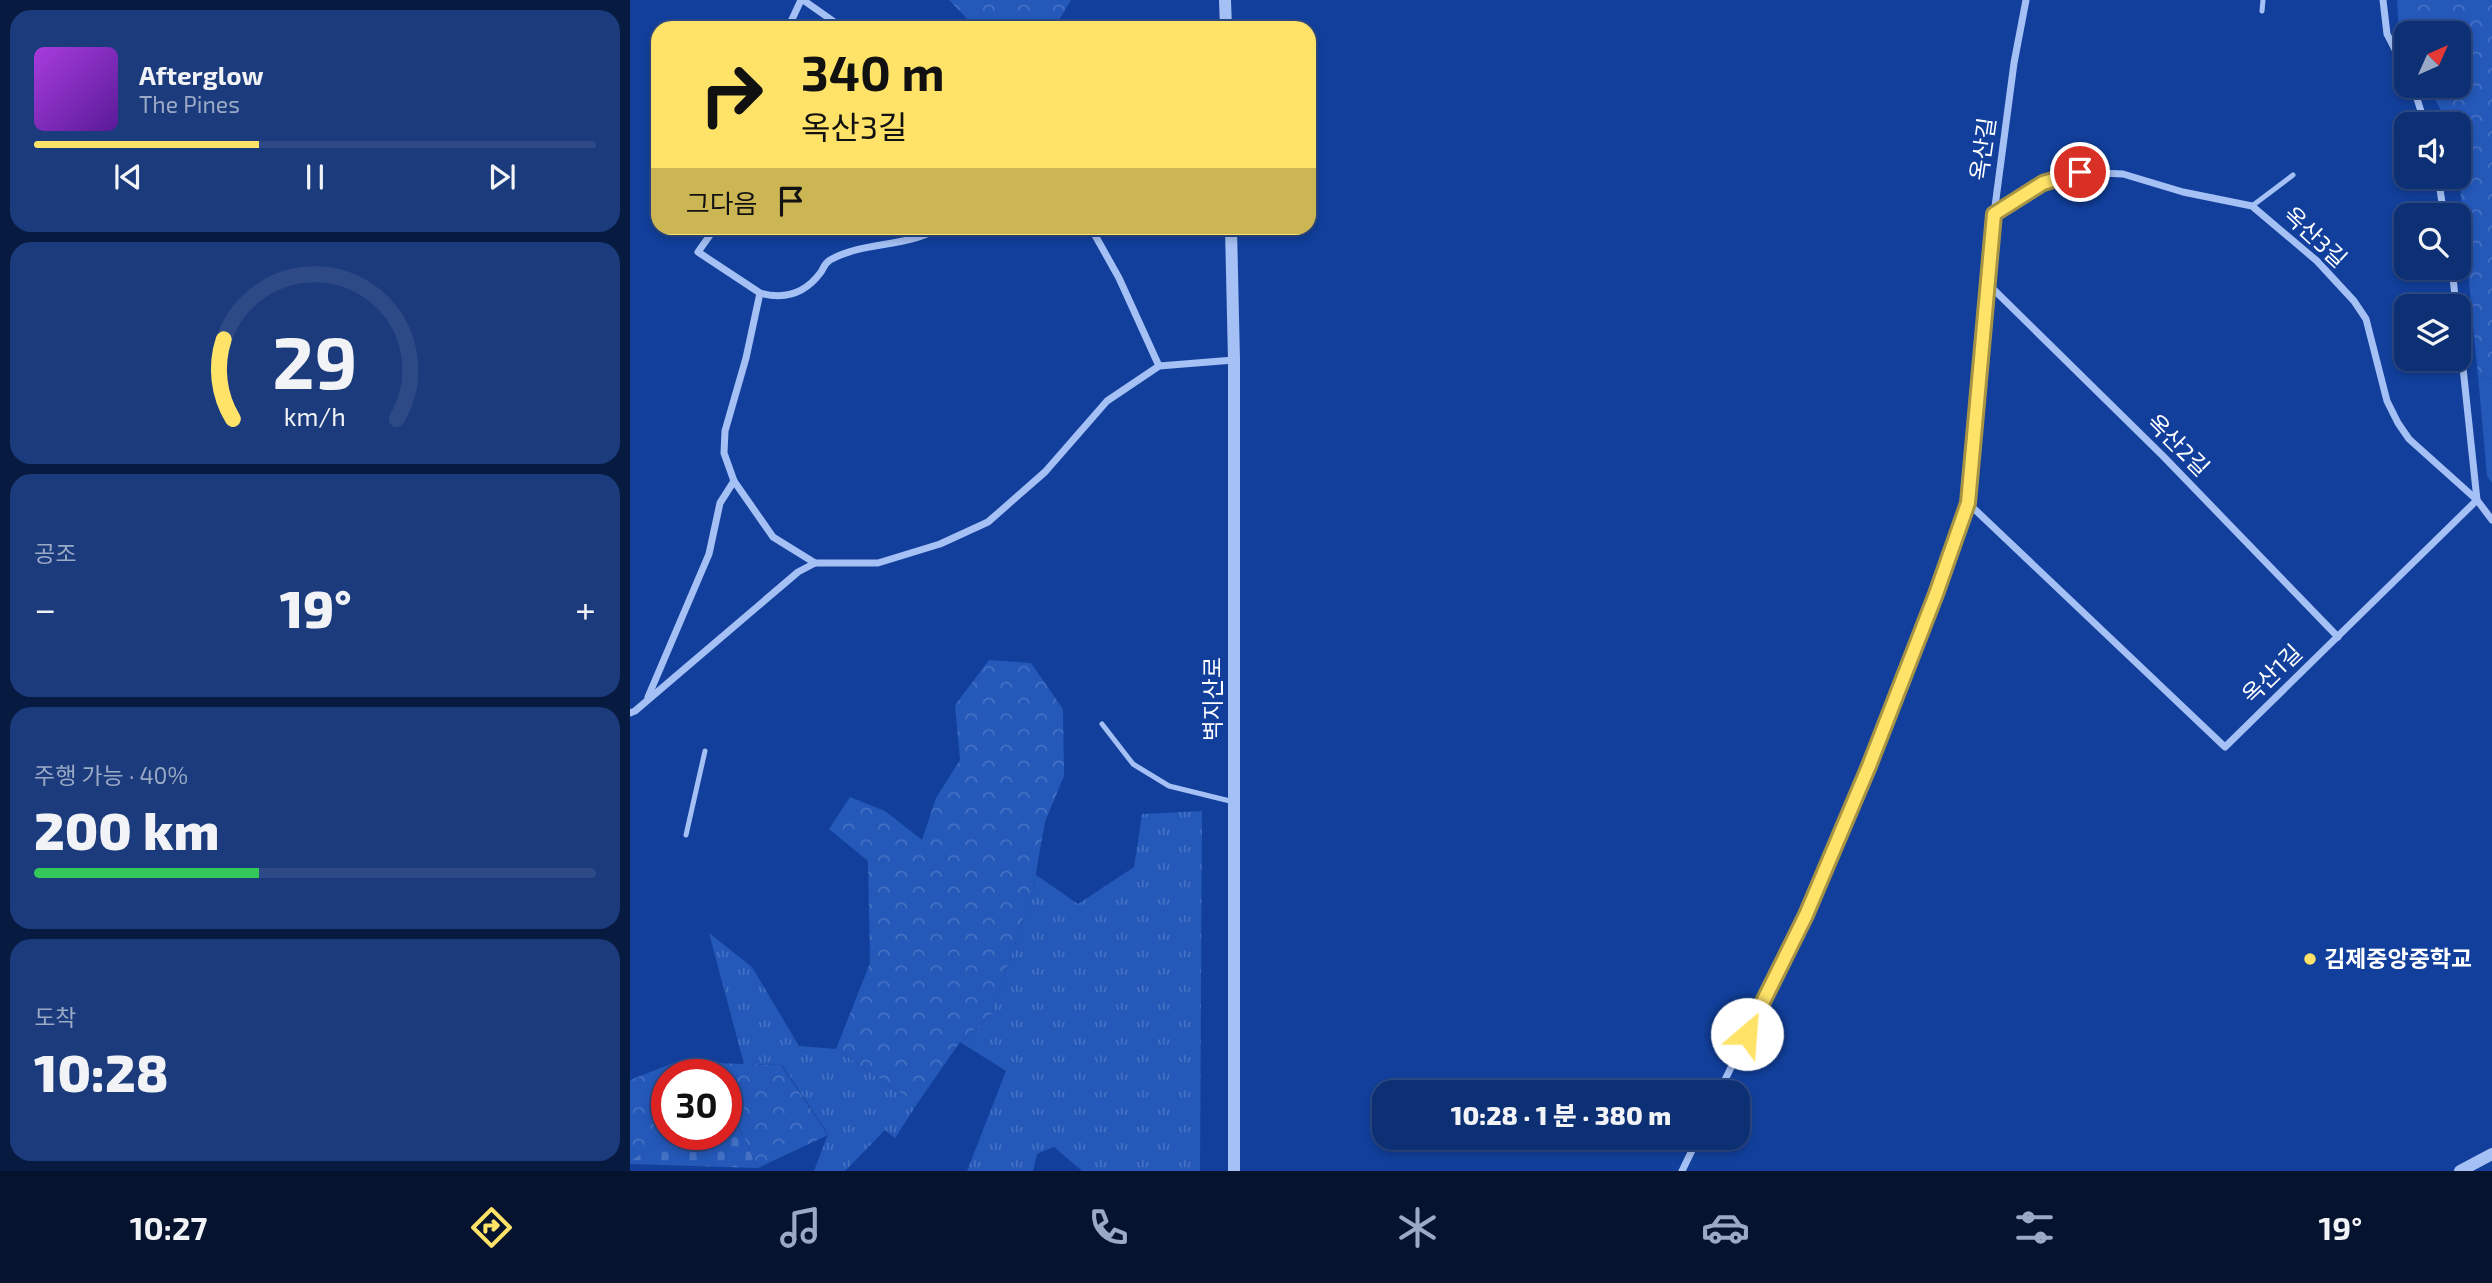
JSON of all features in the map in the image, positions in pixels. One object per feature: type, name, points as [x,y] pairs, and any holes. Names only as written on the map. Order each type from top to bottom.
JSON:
[{"type":"street","points":[[792,21],[802,0],[833,21]]},
{"type":"street","points":[[1225,0],[1226,21]]},
{"type":"street","name":"옥산길","points":[[1725,1080],[1817,890],[1879,742],[1968,503],[1994,214],[2014,63],[2026,0]]},
{"type":"street","points":[[2383,0],[2387,34],[2394,48]]},
{"type":"street","name":"옥산3길","points":[[1994,214],[2043,183],[2080,172],[2123,174],[2183,192],[2252,206],[2316,261],[2354,301],[2366,319],[2387,401],[2398,423],[2409,439],[2477,500],[2492,520]]},
{"type":"street","points":[[710,235],[698,252],[760,293],[774,297],[794,295],[820,274],[827,261],[850,252],[903,242],[924,235]]},
{"type":"street","points":[[1095,235],[1119,278],[1159,366]]},
{"type":"street","name":"벽지산로","points":[[1231,235],[1234,360],[1234,1171]]},
{"type":"street","name":"옥산2길","points":[[1987,283],[2163,457],[2338,637]]},
{"type":"street","points":[[760,293],[746,358],[725,431],[724,453],[734,481],[773,537],[815,563]]},
{"type":"street","points":[[632,712],[798,572],[815,563],[878,563],[940,544],[988,522],[1045,472],[1107,401],[1159,366],[1234,360]]},
{"type":"street","points":[[2463,371],[2477,500]]},
{"type":"street","points":[[646,701],[709,554],[720,503],[734,481]]},
{"type":"street","name":"옥산1길","points":[[1968,503],[2225,747],[2477,500]]},
{"type":"street","points":[[1682,1171],[1692,1150]]},
{"type":"street","points":[[2460,1171],[2492,1153]]},
{"type":"lane","points":[[2262,10],[2263,0]]},
{"type":"lane","points":[[2252,206],[2294,175]]},
{"type":"lane","points":[[1102,724],[1133,764],[1170,786],[1234,802]]},
{"type":"lane","points":[[686,835],[705,751]]},
{"type":"green space","points":[[949,0],[1071,0],[1058,21],[969,21]]},
{"type":"green space","points":[[2397,0],[2492,0],[2492,379],[2478,376],[2469,280],[2471,280],[2471,203],[2461,203],[2460,189],[2471,189],[2471,112],[2442,112],[2434,98],[2471,98],[2471,21],[2398,21]]},
{"type":"green space","points":[[2478,376],[2492,379],[2492,483],[2487,476]]},
{"type":"green space","points":[[989,660],[1031,663],[1063,709],[1064,776],[1045,822],[1033,890],[991,1015],[960,1042],[917,1104],[836,1049],[870,963],[868,861],[829,829],[850,797],[885,811],[922,840],[936,798],[960,760],[955,705]]},
{"type":"green space","points":[[1202,811],[1200,1171],[1082,1171],[1054,1147],[1037,1154],[1033,1171],[967,1171],[1006,1071],[960,1042],[991,1015],[1036,875],[1078,904],[1134,867],[1142,814]]},
{"type":"green space","points":[[709,933],[752,967],[799,1046],[836,1049],[917,1104],[895,1138],[885,1130],[845,1171],[814,1171],[828,1134],[782,1065],[744,1064]]},
{"type":"green space","points":[[742,1064],[781,1065],[828,1135],[758,1168],[742,1134]]},
{"type":"green space","points":[[651,1072],[651,1148],[630,1161],[630,1080]]},
{"type":"green space","points":[[742,1135],[758,1168],[630,1164],[630,1161],[651,1148],[742,1150]]},
{"type":"place","name":"김제중앙중학교","points":[[2310,959]]},
{"type":"route","points":[[1747,1034],[1806,915],[1869,766],[1936,594],[1968,503],[1994,214],[2043,183],[2080,172]]}]
